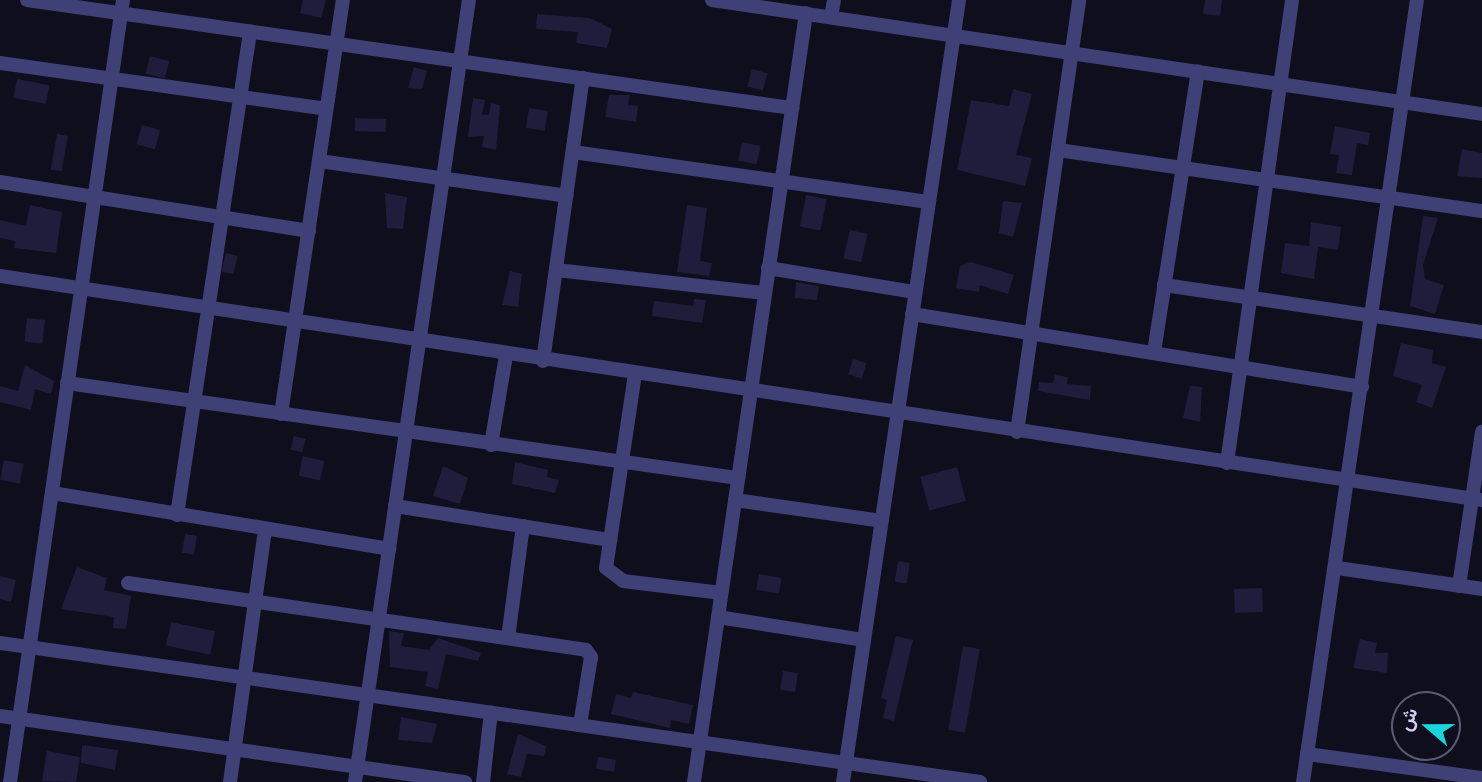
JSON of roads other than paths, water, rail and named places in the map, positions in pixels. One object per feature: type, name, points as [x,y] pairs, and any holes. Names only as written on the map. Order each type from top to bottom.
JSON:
[{"type":"street","points":[[27,0],[122,6],[250,31],[792,108]]},
{"type":"street","points":[[281,414],[342,0]]},
{"type":"street","points":[[355,782],[469,0]]},
{"type":"street","points":[[712,0],[1482,114]]},
{"type":"street","points":[[831,17],[834,0]]},
{"type":"street","points":[[843,782],[959,0]]},
{"type":"street","points":[[1017,432],[1079,0]]},
{"type":"street","points":[[1227,463],[1248,298],[1292,0]]},
{"type":"street","points":[[1303,782],[1337,568],[1417,0]]},
{"type":"street","points":[[9,782],[122,6]]},
{"type":"street","points":[[694,782],[806,13]]},
{"type":"street","points":[[177,515],[250,31]]},
{"type":"street","points":[[0,63],[326,109]]},
{"type":"street","points":[[1153,352],[1198,71]]},
{"type":"street","points":[[543,360],[583,78]]},
{"type":"street","points":[[1058,150],[1482,211]]},
{"type":"street","points":[[573,152],[929,202]]},
{"type":"street","points":[[319,161],[567,196]]},
{"type":"street","points":[[0,182],[309,231]]},
{"type":"street","points":[[768,268],[915,292]]},
{"type":"street","points":[[556,270],[765,293]]},
{"type":"street","points":[[0,276],[296,325],[1477,499]]},
{"type":"street","points":[[1164,285],[1482,332]]},
{"type":"street","points":[[912,314],[1362,387]]},
{"type":"street","points":[[491,445],[506,355]]},
{"type":"street","points":[[635,374],[606,568],[614,579],[721,593]]},
{"type":"street","points":[[67,383],[738,478]]},
{"type":"street","points":[[1459,586],[1477,499],[1482,432]]},
{"type":"street","points":[[52,493],[389,549]]},
{"type":"street","points":[[735,500],[882,521]]},
{"type":"street","points":[[395,506],[610,540]]},
{"type":"street","points":[[508,638],[523,526]]},
{"type":"street","points":[[230,782],[265,529]]},
{"type":"street","points":[[1337,568],[1482,589]]},
{"type":"street","points":[[128,583],[508,638],[590,654],[580,725]]},
{"type":"street","points":[[718,617],[864,640]]},
{"type":"street","points":[[0,643],[30,645],[980,782]]},
{"type":"street","points":[[483,782],[491,712]]},
{"type":"street","points":[[0,716],[465,782]]},
{"type":"street","points":[[1307,754],[1430,776],[1482,778]]}]
